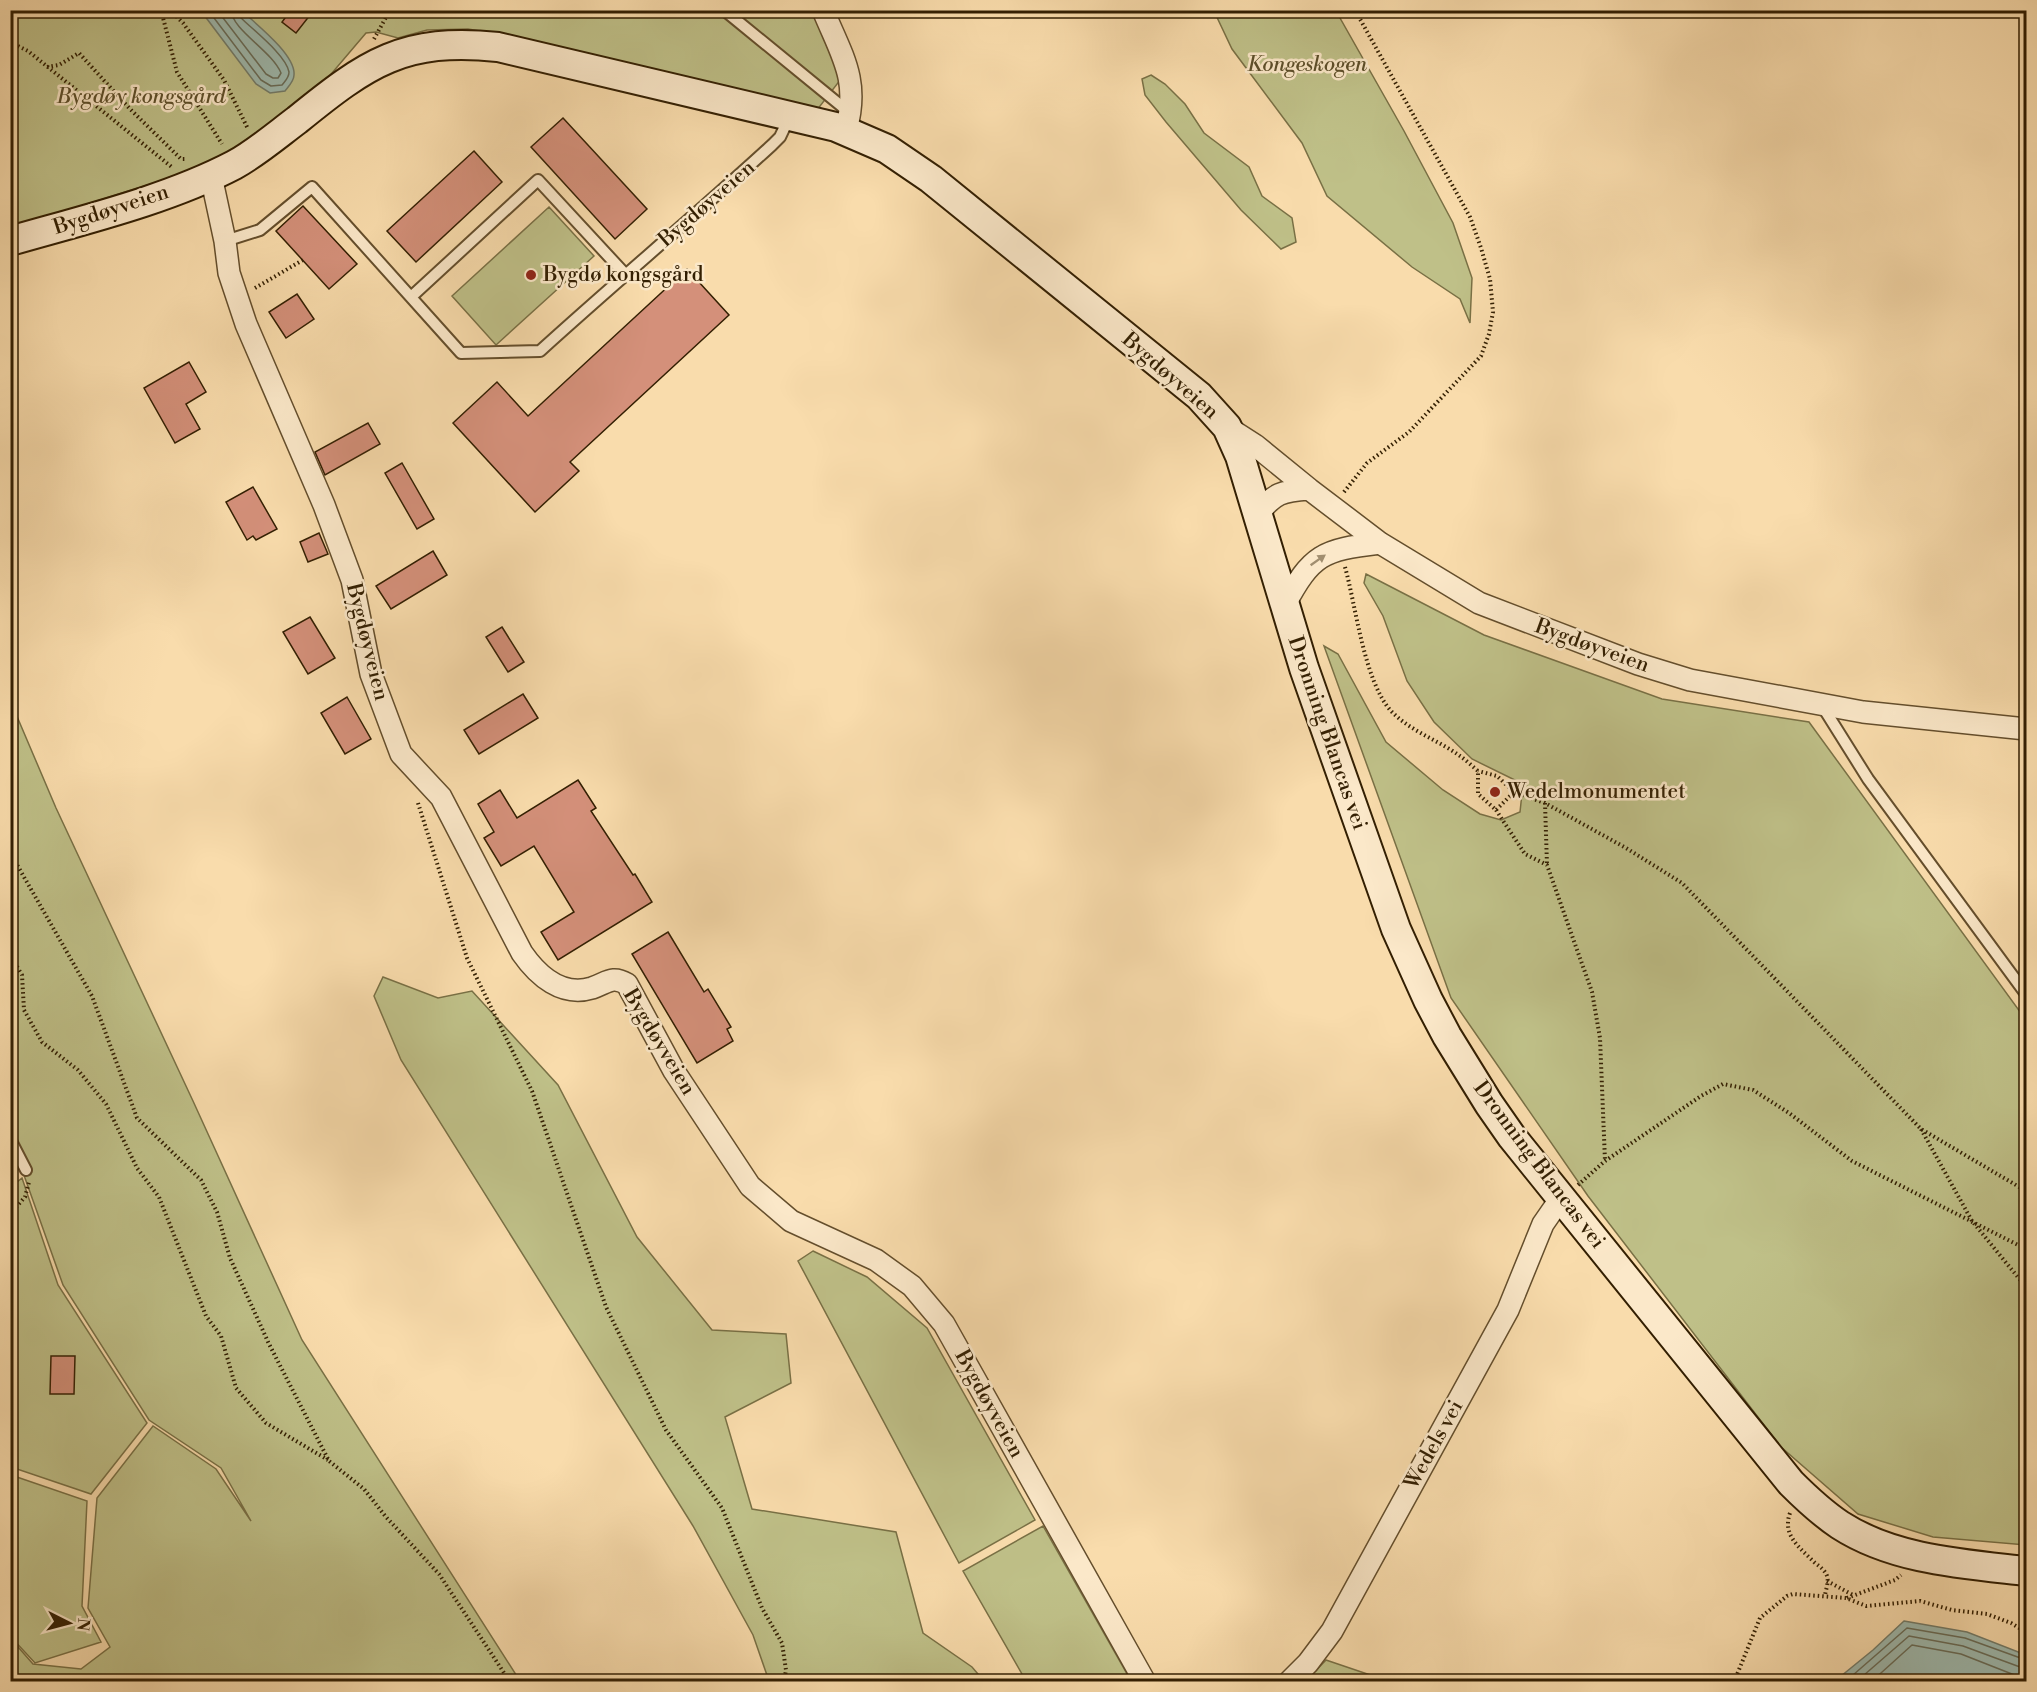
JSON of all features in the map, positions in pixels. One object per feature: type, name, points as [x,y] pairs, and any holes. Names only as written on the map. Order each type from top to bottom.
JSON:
[{"type":"street","points":[[823,10],[850,75],[852,90],[848,122]]},
{"type":"street","name":"Bygdøyveien","points":[[10,241],[127,206],[198,173],[236,164],[341,84],[363,70],[396,54],[435,46],[456,44],[498,47],[790,115],[848,122],[931,179],[1199,396],[1227,427],[1255,445],[1333,508],[1380,543],[1479,603],[1638,664],[1690,680],[1863,712],[2026,729]]},
{"type":"street","name":"Bygdøyveien","points":[[198,173],[225,241],[229,273],[236,298],[324,505],[352,580],[371,674],[401,754],[441,797],[522,953],[541,976],[565,989],[592,988],[619,979],[627,984],[674,1071],[750,1186],[791,1221],[876,1260],[912,1286],[944,1324],[1145,1682]]},
{"type":"street","name":"Dronning Blancas vei","points":[[1227,427],[1240,456],[1304,668],[1382,891],[1411,964],[1447,1036],[1512,1137],[1567,1193],[1791,1483],[1823,1512],[1840,1525],[1876,1544],[1924,1557],[2026,1571]]},
{"type":"street","points":[[1258,514],[1269,500],[1278,494],[1309,489]]},
{"type":"street","points":[[1284,606],[1304,572],[1323,555],[1339,549],[1380,543]]},
{"type":"street","name":"Wedels vei","points":[[1289,1682],[1308,1663],[1332,1631],[1508,1310],[1543,1224],[1567,1193]]},
{"type":"lane","points":[[724,10],[848,122]]},
{"type":"lane","name":"Bygdøyveien","points":[[225,241],[260,230],[312,187],[461,353],[540,351],[772,145],[786,127],[790,115]]},
{"type":"lane","points":[[411,297],[538,180],[625,274]]},
{"type":"lane","points":[[1821,704],[1868,779],[2026,994]]},
{"type":"lane","points":[[10,1139],[26,1170]]},
{"type":"path","points":[[161,10],[177,72],[221,144],[228,142]]},
{"type":"path","points":[[170,10],[183,23],[224,80],[247,124],[248,131],[242,136]]},
{"type":"path","points":[[1333,508],[1367,463],[1409,432],[1481,356],[1489,334],[1493,312],[1490,279],[1470,217],[1355,10]]},
{"type":"path","points":[[10,42],[28,51],[47,67],[198,173]]},
{"type":"path","points":[[47,67],[59,65],[79,53],[130,109],[198,173]]},
{"type":"path","points":[[236,298],[303,260]]},
{"type":"path","points":[[1344,560],[1366,658],[1379,690],[1391,710],[1411,727],[1460,756],[1478,771],[1497,776],[1514,792],[1545,803],[1626,848],[1682,884],[1921,1129],[2026,1191]]},
{"type":"path","points":[[1478,771],[1478,794],[1496,810],[1525,854],[1547,865]]},
{"type":"path","points":[[1496,810],[1514,792]]},
{"type":"path","points":[[416,797],[467,958],[532,1091],[606,1307],[666,1430],[722,1508],[762,1608],[782,1643],[786,1670],[784,1682]]},
{"type":"path","points":[[1545,803],[1547,865],[1592,992],[1600,1038],[1605,1161]]},
{"type":"path","points":[[10,849],[16,864],[92,996],[137,1118],[201,1180],[217,1212],[230,1258],[329,1461]]},
{"type":"path","points":[[10,955],[22,975],[24,1010],[42,1042],[78,1070],[106,1104],[137,1167],[159,1197],[206,1316],[221,1335],[236,1388],[266,1423],[329,1461],[364,1489],[439,1574],[510,1682]]},
{"type":"path","points":[[1567,1193],[1605,1161],[1701,1096],[1724,1084],[1753,1090],[1789,1113],[1852,1161],[2026,1250]]},
{"type":"path","points":[[1921,1129],[1972,1221],[2026,1287]]},
{"type":"path","points":[[10,1214],[25,1197],[30,1183],[26,1170]]},
{"type":"path","points":[[1792,1508],[1787,1528],[1797,1545],[1823,1569],[1827,1576],[1825,1595]]},
{"type":"path","points":[[1846,1598],[1895,1580],[1904,1572]]},
{"type":"path","points":[[1827,1581],[1853,1596]]},
{"type":"path","points":[[1734,1682],[1760,1618],[1793,1594],[1846,1598],[1866,1606],[1911,1600],[1952,1610],[1979,1612],[2011,1623],[2026,1632]]},
{"type":"green space","name":"Bygdøy kongsgård","points":[[11,11],[812,11],[841,79],[817,110],[509,36],[468,29],[427,30],[398,38],[376,32],[366,33],[321,86],[267,130],[211,165],[11,228]]},
{"type":"green space","name":"Kongeskogen","points":[[1214,11],[1336,11],[1453,223],[1472,278],[1470,323],[1460,299],[1412,267],[1327,196],[1302,143],[1232,49]]},
{"type":"green space","points":[[1151,75],[1165,84],[1185,104],[1204,133],[1249,167],[1262,196],[1292,218],[1296,242],[1281,249],[1241,210],[1145,95],[1142,79]]},
{"type":"green space","points":[[549,207],[594,256],[496,345],[452,296]]},
{"type":"green space","points":[[1366,574],[1484,635],[1662,699],[1809,722],[2026,1020],[2026,1545],[1933,1537],[1858,1514],[1781,1447],[1588,1196],[1451,998],[1324,646],[1338,654],[1386,742],[1443,790],[1480,814],[1501,820],[1520,812],[1523,784],[1472,759],[1434,722],[1407,681],[1383,616],[1364,583]]},
{"type":"green space","points":[[10,700],[56,808],[302,1340],[520,1681],[11,1681],[11,1639],[33,1664],[81,1669],[110,1647],[88,1608],[97,1498],[153,1426],[216,1469],[251,1521],[221,1468],[149,1420],[63,1285],[25,1178],[14,1133],[10,1092]]},
{"type":"green space","points":[[383,977],[438,998],[472,991],[558,1085],[637,1237],[712,1330],[786,1334],[791,1383],[725,1417],[752,1509],[896,1532],[923,1633],[972,1667],[984,1681],[769,1681],[753,1635],[693,1526],[401,1060],[374,996]]},
{"type":"green space","points":[[22,1178],[58,1285],[147,1423],[91,1494],[11,1467],[10,1188]]},
{"type":"green space","points":[[813,1251],[867,1277],[927,1328],[1035,1520],[959,1563],[798,1261]]},
{"type":"green space","points":[[11,1475],[87,1501],[82,1606],[101,1642],[35,1663],[11,1637]]},
{"type":"green space","points":[[1043,1526],[1131,1681],[1026,1681],[963,1571]]},
{"type":"green space","points":[[1326,1660],[1388,1681],[1306,1681]]},
{"type":"water","points":[[193,11],[242,11],[274,40],[289,58],[294,77],[285,91],[270,93],[256,84],[204,15]]},
{"type":"water","points":[[1904,1621],[1967,1632],[2026,1655],[2026,1681],[1835,1681]]},
{"type":"building","points":[[291,10],[314,10],[296,33],[282,22]]},
{"type":"building","points":[[563,118],[647,209],[615,239],[531,147]]},
{"type":"building","points":[[474,151],[502,182],[416,262],[387,231]]},
{"type":"building","points":[[303,206],[357,264],[329,289],[276,231]]},
{"type":"building","points":[[687,269],[729,315],[570,462],[579,471],[535,512],[453,423],[497,382],[528,416]]},
{"type":"building","points":[[297,294],[314,319],[286,338],[269,312]]},
{"type":"building","points":[[189,362],[206,392],[186,404],[200,429],[175,443],[144,388]]},
{"type":"building","points":[[368,423],[380,444],[325,475],[315,452]]},
{"type":"building","points":[[402,463],[434,519],[417,529],[385,473]]},
{"type":"building","points":[[253,487],[277,529],[256,540],[253,536],[247,540],[226,502]]},
{"type":"building","points":[[319,533],[328,554],[308,562],[300,542]]},
{"type":"building","points":[[433,551],[447,575],[391,609],[376,586]]},
{"type":"building","points":[[310,617],[335,658],[308,674],[283,632]]},
{"type":"building","points":[[502,627],[524,662],[508,672],[486,637]]},
{"type":"building","points":[[523,694],[538,718],[479,754],[464,730]]},
{"type":"building","points":[[347,697],[371,739],[345,754],[321,713]]},
{"type":"building","points":[[578,780],[596,808],[591,811],[652,902],[558,960],[541,932],[574,912],[534,846],[501,866],[484,838],[494,832],[478,804],[500,790],[517,818]]},
{"type":"building","points":[[668,932],[704,992],[708,989],[731,1027],[727,1029],[733,1041],[697,1063],[632,954]]},
{"type":"building","points":[[51,1356],[75,1356],[74,1394],[50,1394]]},
{"type":"place","name":"Bygdø kongsgård","points":[[531,275]]},
{"type":"place","name":"Wedelmonumentet","points":[[1495,792]]}]
